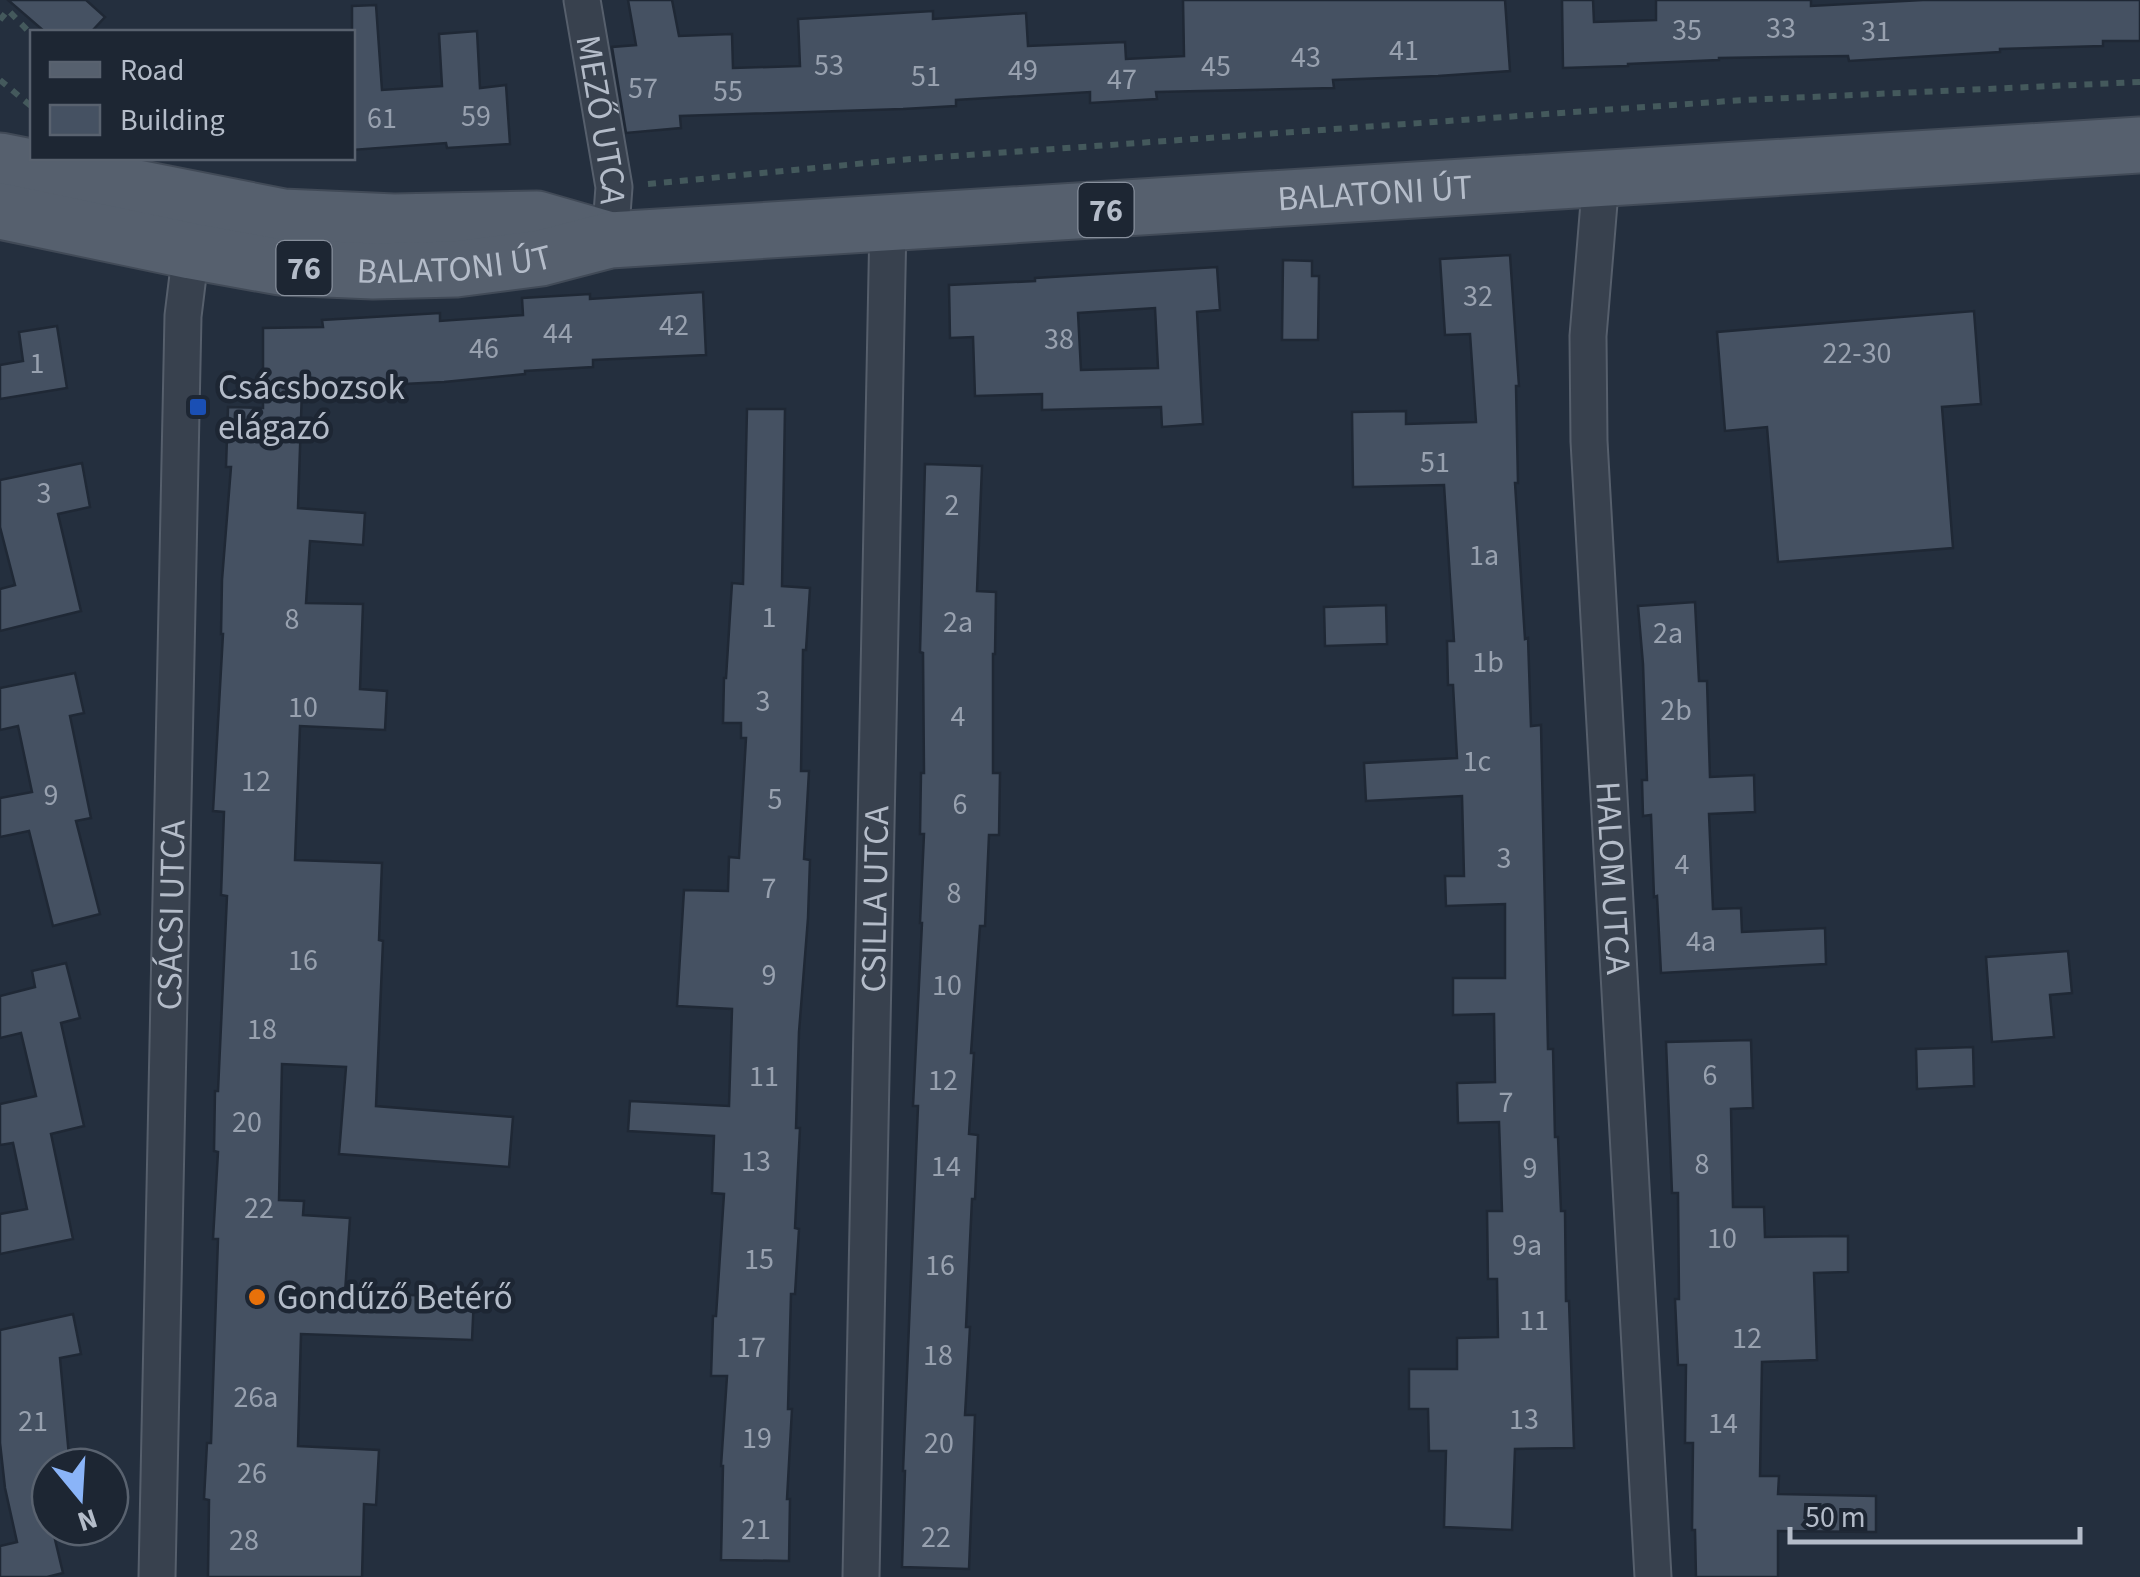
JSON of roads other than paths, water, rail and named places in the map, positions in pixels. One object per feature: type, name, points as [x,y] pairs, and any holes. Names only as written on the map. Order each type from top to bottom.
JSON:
[{"type":"main road","name":"BALATONI ÚT","points":[[0,161],[283,216],[394,222],[612,213],[888,223],[2140,145]]},
{"type":"main road","name":"BALATONI ÚT","points":[[0,212],[280,267],[373,272],[456,269],[541,258],[612,213]]},
{"type":"street","name":"MEZŐ UTCA","points":[[582,0],[612,213]]},
{"type":"street","name":"HALOM UTCA","points":[[1602,179],[1588,336],[1590,440],[1653,1577]]},
{"type":"street","name":"CSILLA UTCA","points":[[861,1577],[888,223]]},
{"type":"street","name":"CSÁCSI UTCA","points":[[157,1577],[183,316],[191,251]]},
{"type":"place","name":"Csácsbozsok elágazó","points":[[198,407]]},
{"type":"place","name":"Gondűző Betérő","points":[[257,1297]]}]
